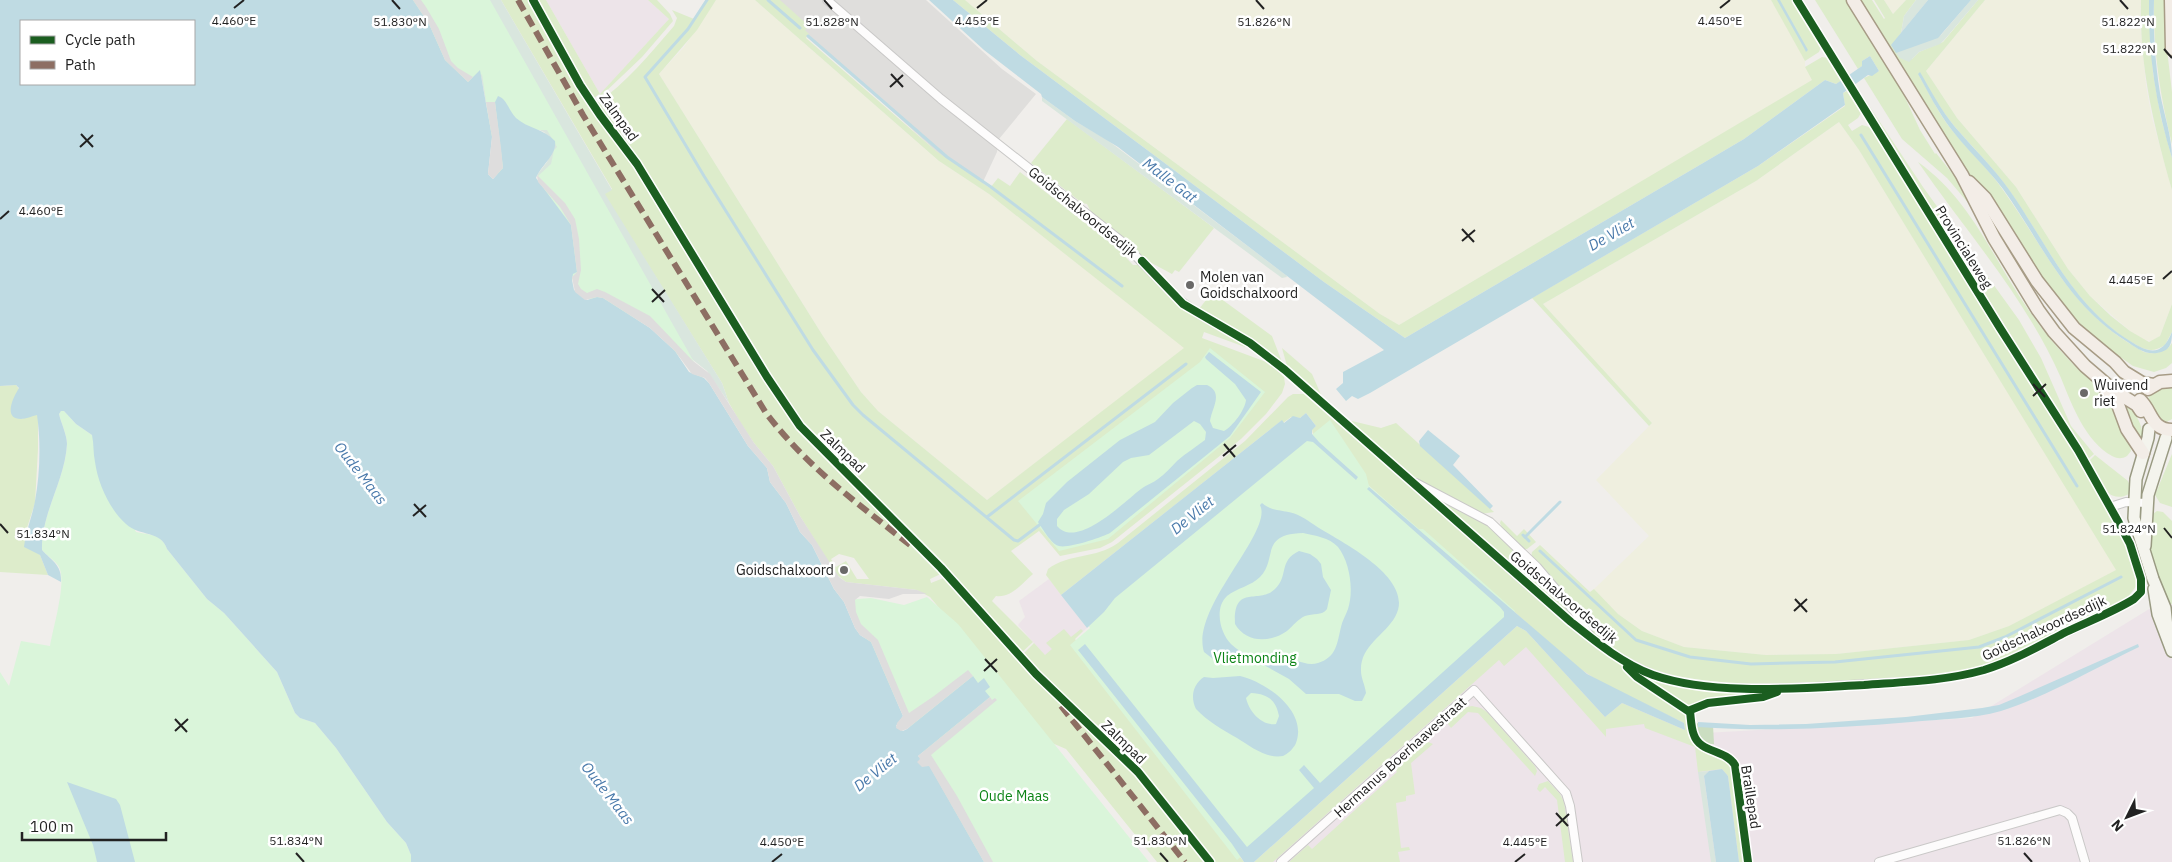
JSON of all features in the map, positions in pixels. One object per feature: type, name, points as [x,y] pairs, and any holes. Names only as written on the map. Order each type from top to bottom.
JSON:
[{"type":"main road","points":[[1853,0],[1962,175],[1994,238],[2038,310],[2117,402],[2127,429],[2143,453]]},
{"type":"main road","points":[[2171,0],[2172,49]]},
{"type":"main road","points":[[1962,175],[1985,198],[2037,280],[2063,315],[2085,340],[2115,362],[2124,372],[2146,385],[2167,378]]},
{"type":"main road","points":[[2096,376],[2110,380],[2141,406],[2147,407],[2153,422],[2169,434]]},
{"type":"main road","points":[[2167,378],[2146,392],[2141,406],[2148,429],[2169,434]]},
{"type":"street","name":"Goidschalxoordsedijk","points":[[827,0],[941,99],[1127,246],[1178,299],[1199,314],[1250,344],[1278,364],[1593,640],[1621,659],[1653,675],[1680,682],[1718,687],[1848,686],[1972,673],[2014,658],[2126,603],[2140,594],[2142,584],[2136,560],[2127,537],[2110,507]]},
{"type":"street","name":"Provincialeweg","points":[[1797,0],[2017,356],[2073,442],[2110,507]]},
{"type":"street","points":[[2148,429],[2148,438],[2136,479],[2134,502],[2136,529],[2165,608],[2168,637],[2172,651]]},
{"type":"street","points":[[2145,551],[2146,503],[2152,479],[2169,434]]},
{"type":"street","name":"Goidschalxoordsedijk","points":[[1408,479],[1490,522],[1534,564],[1575,612],[1593,640]]},
{"type":"street","points":[[2110,507],[2123,502],[2146,503]]},
{"type":"street","name":"Hermanus Boerhaavestraat","points":[[1281,862],[1474,690],[1566,793],[1570,806],[1578,862]]},
{"type":"street","points":[[1879,862],[2060,810],[2067,812],[2072,818],[2085,862]]},
{"type":"shaded area","points":[[421,0],[501,0],[612,190],[605,194],[722,383],[729,403],[707,371],[688,356],[549,186],[537,175],[547,162],[555,144],[544,132],[522,122],[495,102],[486,102],[480,71]]},
{"type":"shaded area","points":[[546,0],[648,0],[669,19],[600,94]]},
{"type":"shaded area","points":[[770,0],[926,0],[1002,69],[1036,94],[999,139],[997,152],[982,184],[961,174]]},
{"type":"shaded area","points":[[1916,0],[1928,0],[1901,33],[1904,16]]},
{"type":"shaded area","points":[[1971,0],[1978,0],[1940,44],[1919,52],[1909,62],[1900,58],[1896,53],[1941,35]]},
{"type":"shaded area","points":[[1042,97],[1075,121],[1106,139],[1287,277],[1282,278],[1042,101]]},
{"type":"shaded area","points":[[1049,579],[1087,628],[1050,661],[1018,625],[1025,617],[1019,601]]},
{"type":"shaded area","points":[[2172,595],[2172,862],[1260,862],[1520,635],[1643,698],[1705,733],[1972,718]]},
{"type":"shaded area","points":[[1709,771],[1704,777],[1716,862],[1711,862],[1698,772]]},
{"type":"green space","points":[[347,0],[490,0],[707,385],[652,328],[601,299],[579,299],[538,176],[551,164],[554,150],[557,147],[547,130],[538,130],[497,176],[482,74],[433,117]]},
{"type":"green space","points":[[501,0],[530,0],[579,86],[636,167],[781,404],[806,435],[848,476],[900,532],[943,573],[930,579],[931,583],[946,577],[1034,676],[1135,772],[1208,862],[1157,862],[1066,749],[1052,743],[930,597],[917,590],[846,582],[836,574],[800,516],[773,466],[740,422],[729,403],[722,383],[604,194],[612,189]],"holes":[[[839,554],[854,558],[869,579],[857,579],[846,561],[836,567],[831,559]]]},
{"type":"green space","points":[[535,0],[546,0],[600,94],[669,19],[648,0],[657,0],[670,14],[673,21],[642,57],[601,96],[599,94],[593,99]]},
{"type":"green space","points":[[706,0],[716,0],[697,30],[659,74],[823,336],[861,392],[878,411],[987,500],[1184,348],[989,194],[939,161],[755,0],[780,0],[809,26],[805,30],[809,34],[806,38],[936,151],[990,188],[998,178],[1010,186],[1020,172],[1117,248],[1133,265],[1138,265],[1181,308],[1246,346],[1204,332],[1202,338],[1269,363],[1284,377],[1285,384],[1282,393],[1266,414],[1241,439],[1112,542],[1100,548],[1060,556],[1039,531],[1011,551],[1033,574],[1012,592],[1007,595],[996,596],[992,601],[1033,642],[1020,654],[949,573],[899,524],[858,479],[819,443],[797,418],[770,379],[638,161],[596,104],[628,77],[674,26],[677,18],[672,10],[694,19]]},
{"type":"green space","points":[[716,0],[755,0],[939,161],[989,194],[1185,348],[987,500],[878,411],[861,392],[823,336],[659,74],[684,47]]},
{"type":"green space","points":[[953,0],[965,0],[1037,61],[1380,314],[1399,325],[1812,80],[1805,67],[1822,57],[1828,58],[1840,76],[1841,81],[1836,84],[1825,80],[1744,139],[1405,338],[1324,282],[1020,55]]},
{"type":"green space","points":[[965,0],[1771,0],[1805,59],[1805,66],[1813,80],[1399,325],[1380,314],[1037,61]]},
{"type":"green space","points":[[1771,0],[1792,0],[1821,47],[1819,52],[1805,61]]},
{"type":"green space","points":[[1815,0],[1846,0],[1902,91],[1920,130],[1935,154],[1956,178],[1972,204],[1970,205],[1947,178],[1902,139],[1864,78],[1879,71],[1870,56],[1862,61],[1862,66],[1858,69]]},
{"type":"green space","points":[[1859,0],[1872,0],[1884,19],[1874,0],[1884,0],[1893,14],[1906,0],[1916,0],[1904,16],[1901,33],[1895,41],[1912,59],[1919,52],[1943,42],[1978,0],[1985,0],[1926,71],[1957,118],[2016,187],[2068,269],[2090,296],[2111,316],[2130,331],[2149,342],[2160,336],[2172,304],[2172,332],[2165,345],[2155,350],[2142,348],[2108,326],[2091,309],[2061,271],[2003,182],[1950,121],[1918,74],[1946,123],[1997,182],[2048,259],[2079,300],[2097,319],[2144,352],[2160,352],[2167,349],[2172,343],[2172,363],[2166,368],[2154,372],[2133,366],[2086,333],[2063,308],[1960,161]]},
{"type":"green space","points":[[1884,0],[1906,0],[1893,14]]},
{"type":"green space","points":[[1985,0],[2141,0],[2140,23],[2146,86],[2152,118],[2172,190],[2172,304],[2160,336],[2153,341],[2144,340],[2130,331],[2090,296],[2068,269],[2016,187],[1957,118],[1926,71]]},
{"type":"green space","points":[[2141,0],[2149,0],[2153,73],[2161,118],[2172,158],[2172,190],[2159,143],[2145,73],[2142,49]]},
{"type":"green space","points":[[2154,0],[2165,0],[2166,41],[2172,92],[2172,144],[2158,73]]},
{"type":"green space","points":[[1858,89],[1923,187],[2019,320],[2041,358],[2071,426],[2094,454],[2088,459]]},
{"type":"green space","points":[[1847,91],[1861,113],[1858,118],[1848,125],[1852,131],[1862,125],[1869,127],[1877,136],[2076,455],[2127,546],[2136,572],[2137,585],[2127,598],[2014,654],[1969,670],[1927,676],[1817,683],[1738,684],[1680,678],[1653,670],[1624,655],[1596,636],[1531,558],[1532,552],[1540,545],[1590,592],[1594,589],[1618,614],[1642,631],[1684,647],[1766,655],[1836,654],[1969,640],[2009,626],[2116,570],[1859,150],[1839,122],[1756,181],[1543,304],[1652,423],[1649,426],[1532,298],[1758,166],[1845,106],[1843,93]]},
{"type":"green space","points":[[1067,119],[1214,228],[1179,272],[1175,270],[1172,274],[1146,260],[1130,244],[1091,212],[1087,204],[1082,203],[1031,163]]},
{"type":"green space","points":[[1839,122],[1859,150],[2117,570],[2009,626],[1969,640],[1836,654],[1766,655],[1684,647],[1642,631],[1618,614],[1594,589],[1649,536],[1596,480],[1652,423],[1543,304],[1756,181]]},
{"type":"green space","points":[[1918,162],[1954,195],[1969,214],[2019,296],[2048,337],[2109,398],[2120,418],[2130,445],[2131,451],[2127,456],[2116,458],[2112,456],[2094,441],[2087,432],[2080,422],[2061,378],[2031,320],[1995,267]]},
{"type":"green space","points":[[1210,295],[1220,298],[1272,336],[1282,362],[1248,338],[1199,309]]},
{"type":"green space","points":[[1210,348],[1265,392],[1230,438],[1108,539],[1059,551],[1018,501],[1200,362]]},
{"type":"green space","points":[[1282,348],[1312,374],[1322,397],[1287,366]]},
{"type":"green space","points":[[16,385],[19,389],[21,419],[37,414],[38,417],[35,503],[26,531],[40,555],[48,575],[0,572],[0,386]]},
{"type":"green space","points":[[2172,385],[2172,419],[2161,425],[2146,401],[2154,390]]},
{"type":"green space","points":[[1293,394],[1305,394],[1310,397],[1538,598],[1585,637],[1682,710],[1696,743],[1705,750],[1730,761],[1734,766],[1746,862],[1739,862],[1728,776],[1722,769],[1698,772],[1695,747],[1645,728],[1644,724],[1606,729],[1606,737],[1526,647],[1504,666],[1499,660],[1273,862],[1254,862],[1517,626],[1526,631],[1605,717],[1622,703],[1685,730],[1684,723],[1600,682],[1570,662],[1458,561],[1417,529],[1313,435],[1312,429],[1316,426],[1306,413],[1300,418],[1291,417],[1283,423],[1281,421],[1061,595],[1046,575],[1048,569],[1065,560],[1101,552],[1118,543],[1245,441]]},
{"type":"green space","points":[[2121,399],[2131,408],[2138,419],[2143,437],[2142,444],[2138,441]]},
{"type":"green space","points":[[61,411],[64,411],[76,424],[92,435],[136,532],[155,536],[162,540],[207,599],[224,613],[277,672],[295,713],[300,718],[315,723],[336,748],[387,822],[406,843],[411,855],[411,862],[0,862],[0,672],[9,686],[21,641],[50,646],[59,605],[61,574],[59,567],[42,550],[45,523],[62,471],[67,444],[59,414]]},
{"type":"green space","name":"Vlietmonding","points":[[1330,420],[1366,474],[1369,486],[1419,529],[1423,529],[1515,611],[1237,860],[1070,645],[1090,628],[1086,623],[1116,594]]},
{"type":"green space","points":[[1352,421],[1381,428],[1396,423],[1494,512],[1481,514],[1472,511],[1413,478]]},
{"type":"green space","points":[[2172,454],[2172,507],[2160,503],[2155,495]]},
{"type":"green space","points":[[2095,455],[2128,481],[2130,486],[2129,494],[2121,497],[2114,496],[2103,488],[2089,461]]},
{"type":"green space","points":[[1425,489],[1493,529],[1526,559],[1583,627]]},
{"type":"green space","points":[[2157,511],[2163,512],[2172,521],[2172,604],[2168,605],[2154,565],[2150,546],[2150,516]]},
{"type":"green space","points":[[1501,520],[1517,536],[1524,529],[1536,542],[1527,549],[1523,549],[1503,530],[1500,523]]},
{"type":"green space","name":"Oude Maas","points":[[927,597],[958,624],[1149,862],[979,862],[845,600],[871,598],[904,605]]},
{"type":"green space","points":[[1064,629],[1071,637],[1081,629],[1083,631],[1075,639],[1244,862],[1215,862],[1144,774],[1022,655],[1034,643],[1045,655],[1052,649],[1046,643]]},
{"type":"green space","points":[[1632,669],[1666,682],[1689,686],[1726,690],[1756,690],[1771,693],[1686,706],[1638,676]]},
{"type":"green space","points":[[1472,706],[1487,712],[1535,766],[1537,771],[1535,776],[1478,713],[1468,712],[1451,728],[1448,724],[1454,714],[1461,709]]},
{"type":"green space","points":[[1695,723],[1713,725],[1714,744],[1698,744]]},
{"type":"green space","points":[[1426,741],[1433,744],[1411,763],[1415,794],[1406,796],[1406,801],[1396,803],[1401,848],[1409,847],[1410,850],[1398,852],[1400,862],[1289,862],[1308,845],[1312,849],[1397,772],[1394,768]]},
{"type":"green space","points":[[1548,781],[1560,794],[1564,802],[1573,862],[1565,862],[1557,800],[1545,787],[1540,792],[1537,789],[1539,784]]},
{"type":"water","name":"De Vliet","points":[[0,0],[413,0],[429,24],[445,60],[468,82],[480,70],[492,137],[488,174],[493,179],[503,168],[495,102],[498,96],[504,100],[516,118],[555,141],[554,151],[536,178],[571,225],[577,272],[573,274],[572,280],[574,290],[587,300],[597,297],[603,298],[650,328],[675,351],[689,372],[704,378],[709,383],[748,446],[767,468],[770,482],[786,503],[800,532],[812,545],[834,589],[844,602],[855,628],[860,635],[871,642],[903,716],[896,726],[903,731],[907,729],[973,676],[978,683],[984,678],[990,687],[985,691],[990,697],[918,756],[929,765],[984,862],[411,862],[411,855],[406,843],[387,822],[336,748],[315,723],[300,718],[295,713],[277,672],[224,613],[207,599],[160,539],[132,528],[115,512],[99,479],[94,459],[92,435],[76,424],[64,411],[61,411],[59,414],[67,440],[65,458],[45,523],[42,550],[58,567],[61,582],[48,575],[40,555],[24,547],[38,480],[38,425],[37,415],[23,419],[15,418],[12,415],[11,406],[19,388],[16,385],[0,386]]},
{"type":"water","points":[[929,0],[953,0],[1020,55],[1324,282],[1405,338],[1744,139],[1825,80],[1836,84],[1862,66],[1862,61],[1870,56],[1879,71],[1872,76],[1868,75],[1843,93],[1845,105],[1758,166],[1370,393],[1358,399],[1352,396],[1346,401],[1336,389],[1343,383],[1343,372],[1384,350],[1118,147],[1075,121],[1042,97],[1041,94],[984,50]]},
{"type":"water","points":[[1777,0],[1780,0],[1808,50],[1806,52],[1804,48]]},
{"type":"water","points":[[1928,0],[1971,0],[1938,38],[1896,53],[1891,45]]},
{"type":"water","points":[[2149,0],[2154,0],[2157,70],[2171,142],[2172,158],[2154,80]]},
{"type":"water","points":[[1920,72],[1950,121],[2004,183],[2062,273],[2092,310],[2110,327],[2130,341],[2149,350],[2160,349],[2172,332],[2171,343],[2165,351],[2148,353],[2140,350],[2105,326],[2071,291],[2003,189],[1946,122],[1918,74]]},
{"type":"water","points":[[1209,352],[1261,392],[1230,436],[1110,533],[1093,540],[1069,546],[1056,545],[1047,536],[1038,522],[1043,514],[1046,503],[1067,482],[1120,440],[1155,422],[1173,403],[1192,388],[1197,385],[1207,385],[1215,392],[1216,401],[1210,421],[1213,428],[1224,431],[1235,422],[1246,400],[1235,384],[1205,357]],"holes":[[[1194,421],[1200,424],[1206,432],[1205,440],[1180,458],[1161,477],[1141,489],[1113,512],[1088,528],[1076,532],[1066,532],[1057,526],[1057,519],[1064,510],[1089,494],[1123,462],[1131,458],[1149,455]]]},
{"type":"water","name":"De Vliet","points":[[1306,413],[1316,426],[1312,430],[1312,434],[1358,477],[1356,480],[1313,442],[1307,441],[1115,598],[1104,612],[1087,628],[1061,595],[1282,420],[1284,423],[1293,416],[1300,418]]},
{"type":"water","points":[[1428,430],[1460,456],[1453,465],[1493,506],[1490,509],[1420,446],[1419,441]]},
{"type":"water","points":[[1369,487],[1587,674],[1684,723],[1685,730],[1622,703],[1605,717],[1526,631],[1517,626],[1254,862],[1244,862],[1232,844],[1078,650],[1085,644],[1247,847],[1314,788],[1299,770],[1304,765],[1320,783],[1504,617],[1504,612],[1500,607],[1367,489]]},
{"type":"water","points":[[1262,503],[1275,510],[1289,512],[1305,518],[1377,566],[1396,590],[1399,604],[1395,617],[1364,655],[1361,674],[1366,693],[1362,701],[1355,701],[1339,694],[1306,694],[1289,679],[1246,655],[1230,653],[1213,659],[1204,652],[1203,634],[1209,614],[1219,593],[1255,533],[1261,517],[1260,505]],"holes":[[[1303,533],[1326,539],[1338,547],[1348,568],[1351,585],[1350,602],[1335,649],[1329,657],[1313,664],[1281,656],[1262,658],[1251,656],[1233,646],[1224,634],[1220,620],[1223,601],[1231,593],[1260,577],[1265,570],[1275,543],[1280,538],[1289,534]]]},
{"type":"water","points":[[1299,551],[1310,554],[1321,564],[1323,577],[1331,590],[1327,609],[1323,613],[1302,617],[1287,631],[1273,638],[1259,639],[1245,635],[1235,624],[1235,611],[1238,603],[1248,597],[1269,593],[1275,589],[1282,579],[1288,559]]},
{"type":"water","points":[[2138,644],[2139,647],[2054,690],[2019,705],[1990,714],[1831,728],[1752,729],[1698,727],[1698,722],[1750,725],[1806,724],[1906,717],[1999,705]]},
{"type":"water","points":[[1240,676],[1261,684],[1272,691],[1290,709],[1296,720],[1298,731],[1296,743],[1292,749],[1283,756],[1264,754],[1200,713],[1196,709],[1193,700],[1195,687],[1204,677]],"holes":[[[1251,693],[1267,696],[1273,702],[1279,716],[1276,724],[1265,723],[1256,717],[1246,698]]]},
{"type":"water","points":[[1722,769],[1728,776],[1739,862],[1716,862],[1704,776],[1709,771]]},
{"type":"water","points":[[67,782],[116,799],[120,805],[135,862],[97,862],[93,845]]},
{"type":"pier","points":[[413,0],[421,0],[426,7],[439,29],[451,61],[458,68],[473,77],[468,82],[445,60],[429,24]]},
{"type":"pier","points":[[486,102],[495,102],[503,168],[493,179],[488,174],[492,137]]},
{"type":"pier","points":[[537,175],[565,203],[575,219],[579,239],[581,270],[578,284],[581,289],[587,293],[597,289],[605,292],[650,316],[693,361],[710,374],[754,443],[773,466],[800,516],[839,577],[846,582],[917,590],[927,594],[903,594],[889,599],[860,596],[855,600],[856,612],[861,624],[878,640],[909,713],[968,670],[973,676],[907,729],[901,731],[896,728],[897,723],[903,716],[871,642],[860,635],[855,628],[844,602],[834,589],[812,545],[800,532],[786,503],[770,482],[767,468],[748,446],[709,383],[705,378],[692,374],[675,351],[650,328],[603,298],[597,297],[585,300],[575,292],[572,277],[577,272],[571,225],[560,207],[538,182]]},
{"type":"pier","points":[[990,697],[992,700],[995,698],[997,700],[931,755],[957,796],[993,862],[984,862],[929,766],[922,767],[917,762],[920,759],[918,756]]},
{"type":"waterway","points":[[707,0],[688,29],[645,77],[704,176],[813,350],[853,405],[863,415],[1014,540],[1018,541],[1042,523]]},
{"type":"waterway","points":[[768,0],[800,28]]},
{"type":"waterway","points":[[808,36],[947,157],[991,187],[1122,286]]},
{"type":"waterway","points":[[1861,135],[2077,486]]},
{"type":"waterway","points":[[987,517],[1186,364]]},
{"type":"waterway","points":[[1525,537],[1560,502]]},
{"type":"waterway","points":[[1523,535],[1529,541]]},
{"type":"waterway","points":[[1540,551],[1636,640],[1690,657],[1751,664],[1835,662],[1979,647],[2005,637],[2121,577]]},
{"type":"marked path","points":[[518,0],[583,115],[766,413],[782,433],[816,468],[910,545]]},
{"type":"marked path","points":[[1061,706],[1185,862]]},
{"type":"cycle path","name":"Zalmpad","points":[[533,0],[580,85],[637,164],[767,377],[800,426],[941,568],[1036,674],[1138,772],[1210,862]]},
{"type":"cycle path","points":[[1142,261],[1183,304],[1250,343],[1285,370],[1571,622],[1610,652],[1631,665],[1653,675],[1677,682],[1702,686],[1785,689],[1939,679],[1969,674],[2005,662],[2134,599],[2141,592],[2141,579],[2130,544],[2078,450],[2000,328],[1797,0]]},
{"type":"cycle path","points":[[1627,667],[1637,677],[1688,711],[1708,703],[1763,697],[1777,692]]},
{"type":"cycle path","name":"Braillepad","points":[[1690,711],[1692,729],[1697,741],[1725,756],[1735,765],[1748,862]]},
{"type":"place","name":"Molen van Goidschalxoord","points":[[1190,285]]},
{"type":"place","name":"Wuivend riet","points":[[2084,393]]},
{"type":"place","name":"Goidschalxoord","points":[[844,570]]},
{"type":"water label","name":"Malle Gat","points":[[1170,180]]}]
